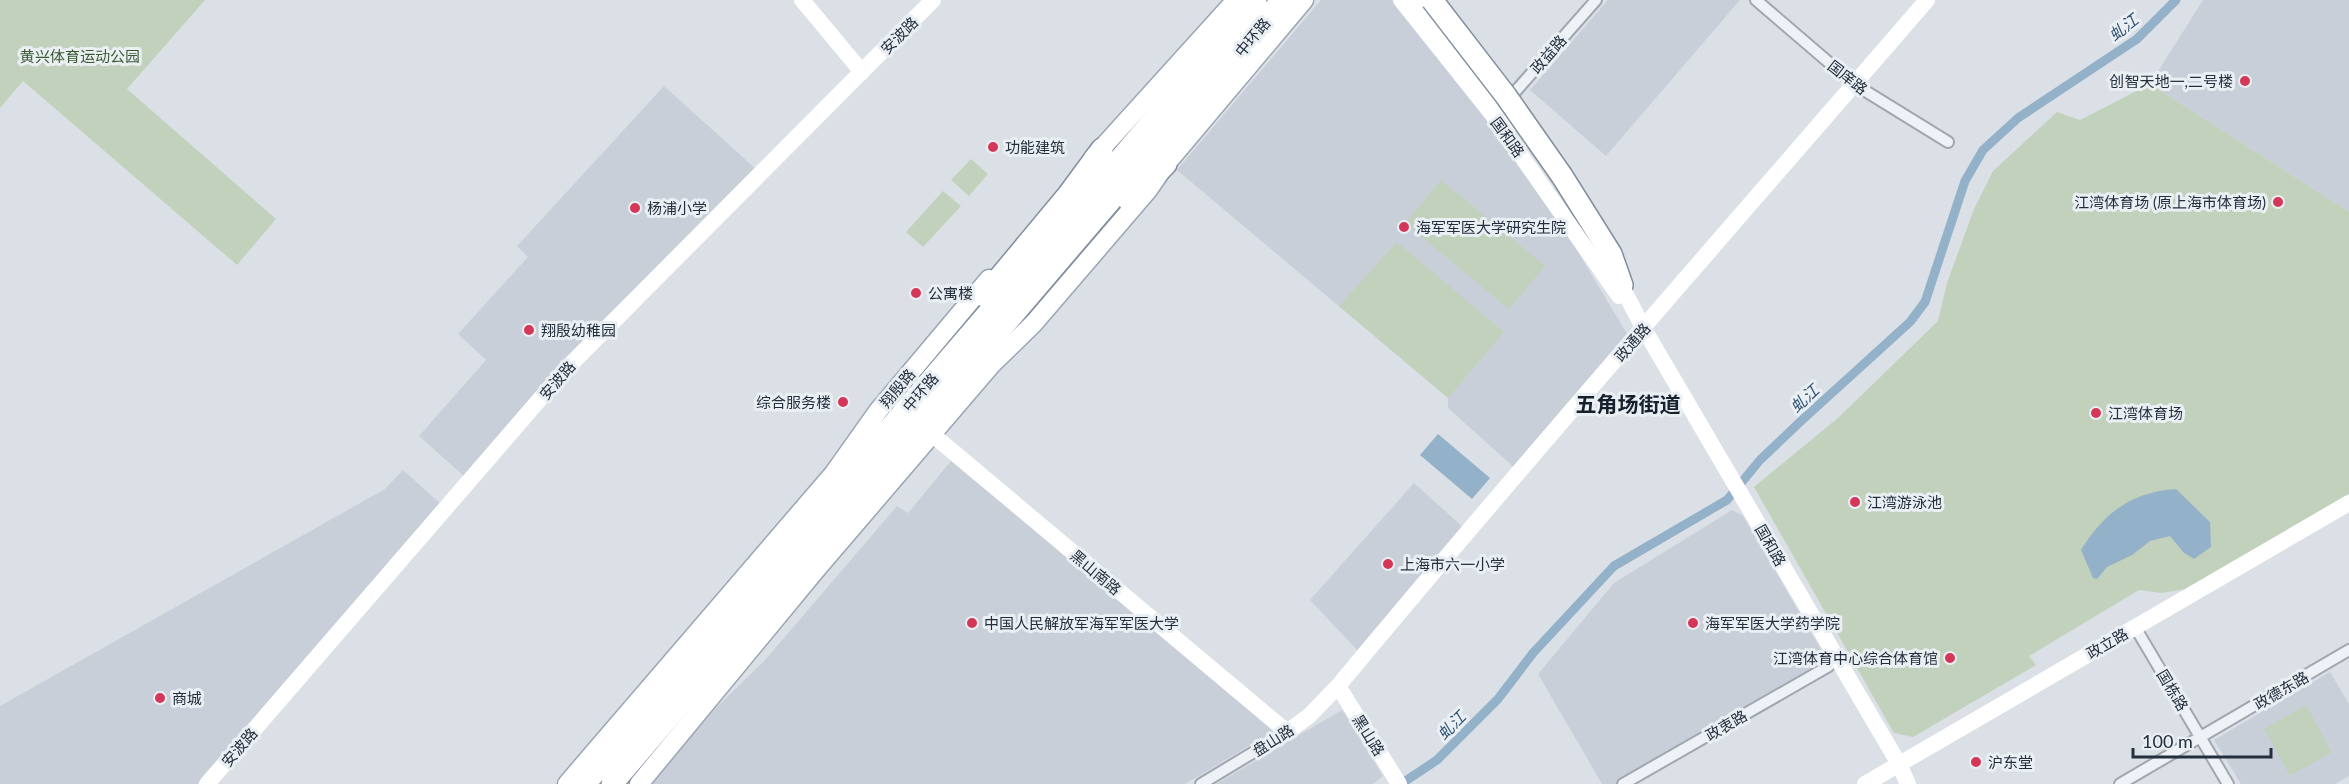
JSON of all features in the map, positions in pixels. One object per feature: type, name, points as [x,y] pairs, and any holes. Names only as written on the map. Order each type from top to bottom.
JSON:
[{"type":"highway","name":"中环路","points":[[612,784],[980,354],[1182,105],[1256,0]]},
{"type":"highway","name":"中环路","points":[[585,784],[837,488],[1182,105],[1282,0]]},
{"type":"highway","points":[[1428,2],[1506,96],[1562,176],[1611,254],[1622,285]]},
{"type":"highway","points":[[837,488],[909,387],[1068,195],[1102,149]]},
{"type":"highway","points":[[980,354],[1166,164]]},
{"type":"main road","name":"翔殷路","points":[[567,784],[834,473],[878,411],[1034,225],[1236,0]]},
{"type":"main road","points":[[639,784],[814,572],[992,364],[1050,306],[1304,0]]},
{"type":"street","points":[[802,0],[862,72]]},
{"type":"street","name":"安波路","points":[[207,784],[566,369],[933,0]]},
{"type":"street","name":"国和路","points":[[1401,0],[1504,132],[1613,291],[1631,306]]},
{"type":"street","name":"政益路","points":[[1501,107],[1596,0]]},
{"type":"street","name":"国庠路","points":[[1756,0],[1854,84],[1948,142]]},
{"type":"street","name":"政通路","points":[[1338,686],[1517,470],[1644,329],[1927,0]]},
{"type":"street","name":"国和路","points":[[1428,2],[1622,285],[1644,329],[1899,764],[1908,784]]},
{"type":"street","points":[[1611,254],[1642,306],[1648,308],[1705,248],[1717,242]]},
{"type":"street","name":"黑山南路","points":[[933,435],[1287,732]]},
{"type":"street","name":"政立路","points":[[1865,784],[2349,503]]},
{"type":"street","name":"国栋路","points":[[2135,627],[2228,784]]},
{"type":"street","name":"政德东路","points":[[2120,784],[2349,650]]},
{"type":"street","name":"政衷路","points":[[1623,784],[1829,666]]},
{"type":"street","name":"盘山路","points":[[1201,784],[1287,732],[1309,716],[1338,686]]},
{"type":"street","name":"黑山路","points":[[1338,686],[1395,777]]},
{"type":"shaded area","name":"海军军医大学研究生院","points":[[1321,0],[1392,0],[1520,162],[1632,342],[1517,470],[1448,408],[1448,398],[1177,170]]},
{"type":"shaded area","points":[[1608,0],[1740,0],[1606,156],[1530,90]]},
{"type":"shaded area","points":[[2203,0],[2349,0],[2349,212],[2150,84]]},
{"type":"shaded area","points":[[664,86],[757,170],[465,477],[419,436],[486,360],[458,334],[528,257],[517,246]]},
{"type":"shaded area","name":"中国人民解放军海军军医大学","points":[[951,461],[1277,729],[1185,784],[649,784],[714,710],[765,660],[897,506],[908,513]]},
{"type":"shaded area","points":[[403,470],[442,505],[198,784],[0,784],[0,706],[385,489]]},
{"type":"shaded area","name":"上海市六一小学","points":[[1414,483],[1465,529],[1359,652],[1310,600]]},
{"type":"shaded area","name":"海军军医大学药学院","points":[[1732,510],[1743,516],[1829,663],[1621,784],[1602,784],[1538,674],[1614,583]]},
{"type":"shaded area","points":[[2330,672],[2349,704],[2349,776],[2335,784],[2241,784],[2214,740]]},
{"type":"shaded area","points":[[1342,710],[1383,776],[1373,784],[1216,784]]},
{"type":"green space","name":"黄兴体育运动公园","points":[[0,0],[205,0],[127,89],[276,219],[237,265],[23,81],[0,108]]},
{"type":"green space","name":"江湾体育场","points":[[2150,84],[2349,212],[2349,494],[2186,589],[2161,593],[2139,590],[2029,656],[2036,665],[1913,737],[1894,733],[1754,487],[1839,417],[1938,321],[1947,283],[1974,209],[1993,171],[2057,112],[2080,120]]},
{"type":"green space","points":[[971,159],[988,174],[969,196],[951,180]]},
{"type":"green space","points":[[1441,180],[1545,266],[1509,309],[1405,223]]},
{"type":"green space","points":[[943,191],[961,206],[923,247],[906,232]]},
{"type":"green space","points":[[1397,242],[1504,332],[1448,398],[1339,306]]},
{"type":"green space","points":[[2306,705],[2332,752],[2290,776],[2264,729]]},
{"type":"water","points":[[1438,434],[1490,478],[1472,499],[1420,455]]},
{"type":"water","points":[[2176,489],[2210,522],[2211,547],[2194,559],[2184,553],[2170,536],[2150,541],[2132,555],[2107,567],[2097,579],[2093,578],[2081,550],[2099,525],[2109,515],[2132,500],[2160,491]]},
{"type":"waterway","name":"虬江","points":[[1401,784],[1437,760],[1498,699],[1533,653],[1614,566],[1727,500],[1760,460],[1910,322],[1925,302],[1965,181],[1983,150],[2018,118],[2137,39],[2176,0]]},
{"type":"place","name":"创智天地一,二号楼","points":[[2245,81]]},
{"type":"place","name":"功能建筑","points":[[993,147]]},
{"type":"place","name":"江湾体育场 (原上海市体育场)","points":[[2278,202]]},
{"type":"place","name":"杨浦小学","points":[[635,208]]},
{"type":"place","name":"海军军医大学研究生院","points":[[1404,227]]},
{"type":"place","name":"公寓楼","points":[[916,293]]},
{"type":"place","name":"翔殷幼稚园","points":[[529,330]]},
{"type":"place","name":"综合服务楼","points":[[843,402]]},
{"type":"place","name":"江湾体育场","points":[[2096,413]]},
{"type":"place","name":"江湾游泳池","points":[[1855,502]]},
{"type":"place","name":"上海市六一小学","points":[[1388,564]]},
{"type":"place","name":"中国人民解放军海军军医大学","points":[[972,623]]},
{"type":"place","name":"海军军医大学药学院","points":[[1693,623]]},
{"type":"place","name":"江湾体育中心综合体育馆","points":[[1950,658]]},
{"type":"place","name":"商城","points":[[160,698]]},
{"type":"place","name":"沪东堂","points":[[1976,762]]},
{"type":"district","name":"五角场街道","points":[[1628,403]]}]
